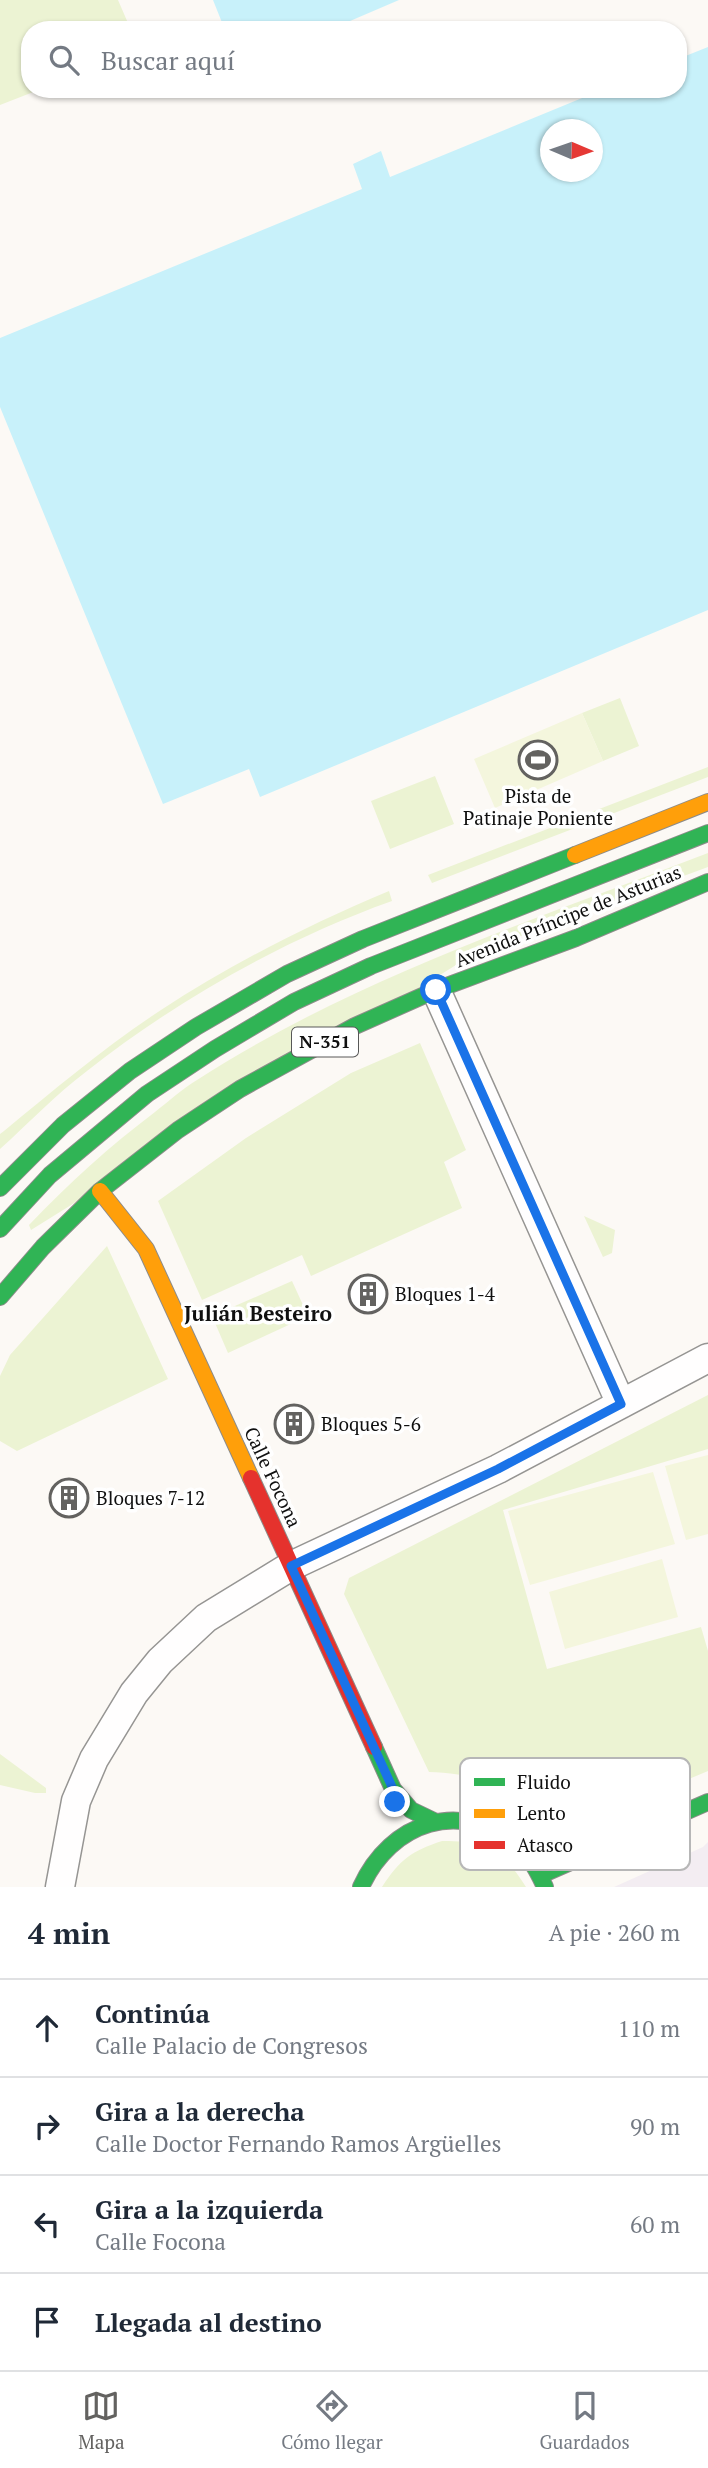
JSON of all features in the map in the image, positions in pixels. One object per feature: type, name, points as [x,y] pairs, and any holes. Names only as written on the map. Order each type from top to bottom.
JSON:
[{"type":"main road","points":[[0,1188],[63,1125],[130,1071],[196,1027],[287,974],[363,939],[708,802]]},
{"type":"main road","name":"Avenida Príncipe de Asturias","points":[[0,1229],[50,1175],[147,1094],[294,1002],[370,966],[708,833]]},
{"type":"main road","name":"Avenida Príncipe de Asturias","points":[[0,1297],[43,1247],[100,1191],[178,1130],[240,1089],[355,1026],[436,990],[576,938],[708,882]]},
{"type":"main road","name":"Calle Focona","points":[[100,1191],[146,1250],[393,1789],[411,1810],[436,1822]]},
{"type":"main road","name":"Calle Focona","points":[[389,1846],[395,1820],[393,1789]]},
{"type":"main road","points":[[690,1811],[708,1802]]},
{"type":"main road","points":[[361,1887],[374,1861],[389,1846],[416,1828],[436,1822],[460,1822]]},
{"type":"main road","points":[[543,1881],[566,1870]]},
{"type":"street","points":[[436,990],[621,1404]]},
{"type":"street","points":[[60,1887],[76,1801],[93,1759],[134,1693],[160,1661],[206,1618],[291,1566],[498,1469],[708,1358]]},
{"type":"shaded area","points":[[708,1842],[708,1887],[614,1887],[652,1870],[690,1870],[690,1853]]},
{"type":"green space","points":[[0,0],[118,0],[127,21],[21,21],[21,97],[0,105]]},
{"type":"green space","points":[[620,698],[639,746],[603,761],[582,713]]},
{"type":"green space","name":"Pista de Patinaje Poniente","points":[[582,713],[603,761],[495,808],[474,759]]},
{"type":"green space","points":[[708,767],[708,777],[432,883],[428,875]]},
{"type":"green space","points":[[435,776],[454,824],[390,849],[371,801]]},
{"type":"green space","points":[[708,853],[708,867],[507,941],[464,960],[31,1230],[29,1225],[44,1209],[122,1138],[186,1087],[257,1044],[319,1011],[447,953]]},
{"type":"green space","points":[[389,891],[392,901],[352,916],[272,953],[158,1020],[76,1080],[0,1149],[0,1134],[101,1053],[161,1010],[272,945]]},
{"type":"green space","points":[[420,1043],[466,1150],[444,1162],[462,1208],[311,1276],[302,1255],[202,1300],[158,1201],[246,1138],[351,1073]]},
{"type":"green space","points":[[584,1216],[615,1230],[612,1253],[603,1257]]},
{"type":"green space","points":[[107,1246],[168,1379],[17,1451],[0,1441],[0,1376],[10,1355]]},
{"type":"green space","points":[[292,1281],[308,1316],[228,1353],[212,1316]]},
{"type":"green space","points":[[708,1395],[708,1449],[503,1510],[547,1669],[701,1627],[708,1651],[708,1771],[690,1779],[690,1758],[460,1758],[460,1775],[429,1772],[344,1594],[349,1578]]},
{"type":"green space","points":[[708,1455],[708,1534],[686,1540],[665,1466]]},
{"type":"green space","points":[[653,1472],[675,1544],[530,1585],[508,1511]]},
{"type":"green space","points":[[662,1559],[678,1617],[565,1649],[549,1592]]},
{"type":"green space","points":[[0,1754],[46,1788],[46,1793],[0,1785]]},
{"type":"green space","points":[[442,1841],[460,1841],[460,1870],[514,1870],[526,1887],[382,1887],[395,1869],[422,1848]]},
{"type":"water","points":[[213,0],[399,0],[350,21],[221,21]]},
{"type":"water","points":[[708,47],[708,610],[260,797],[249,769],[163,804],[0,407],[0,338],[362,189],[353,164],[381,151],[390,177],[582,98],[687,98],[687,55]]},
{"type":"traffic: fast","points":[[0,1229],[50,1175],[147,1094],[294,1002],[371,966],[708,833]]},
{"type":"traffic: fast","points":[[0,1188],[63,1125],[130,1071],[196,1027],[287,974],[363,939],[575,855]]},
{"type":"traffic: fast","points":[[0,1297],[43,1247],[100,1191],[178,1130],[240,1089],[355,1026],[436,990],[576,938],[708,882]]},
{"type":"traffic: fast","points":[[374,1747],[393,1789],[411,1810],[436,1822]]},
{"type":"traffic: fast","points":[[690,1810],[708,1802]]},
{"type":"traffic: fast","points":[[361,1887],[390,1846],[409,1833],[429,1824],[460,1822]]},
{"type":"traffic: fast","points":[[536,1870],[545,1887]]},
{"type":"traffic: fast","points":[[541,1875],[552,1870]]},
{"type":"traffic: slow","points":[[575,855],[708,802]]},
{"type":"traffic: slow","points":[[100,1191],[146,1249],[251,1478]]},
{"type":"traffic: jam","points":[[251,1478],[374,1747]]},
{"type":"place","name":"Pista de Patinaje Poniente","points":[[538,760]]},
{"type":"place","name":"Bloques 1-4","points":[[368,1294]]},
{"type":"place","name":"Bloques 5-6","points":[[294,1424]]},
{"type":"place","name":"Bloques 7-12","points":[[69,1498]]},
{"type":"district","name":"Julián Besteiro","points":[[258,1314]]},
{"type":"route","points":[[395,1802],[393,1789],[291,1566],[498,1469],[621,1404],[436,990]]}]
